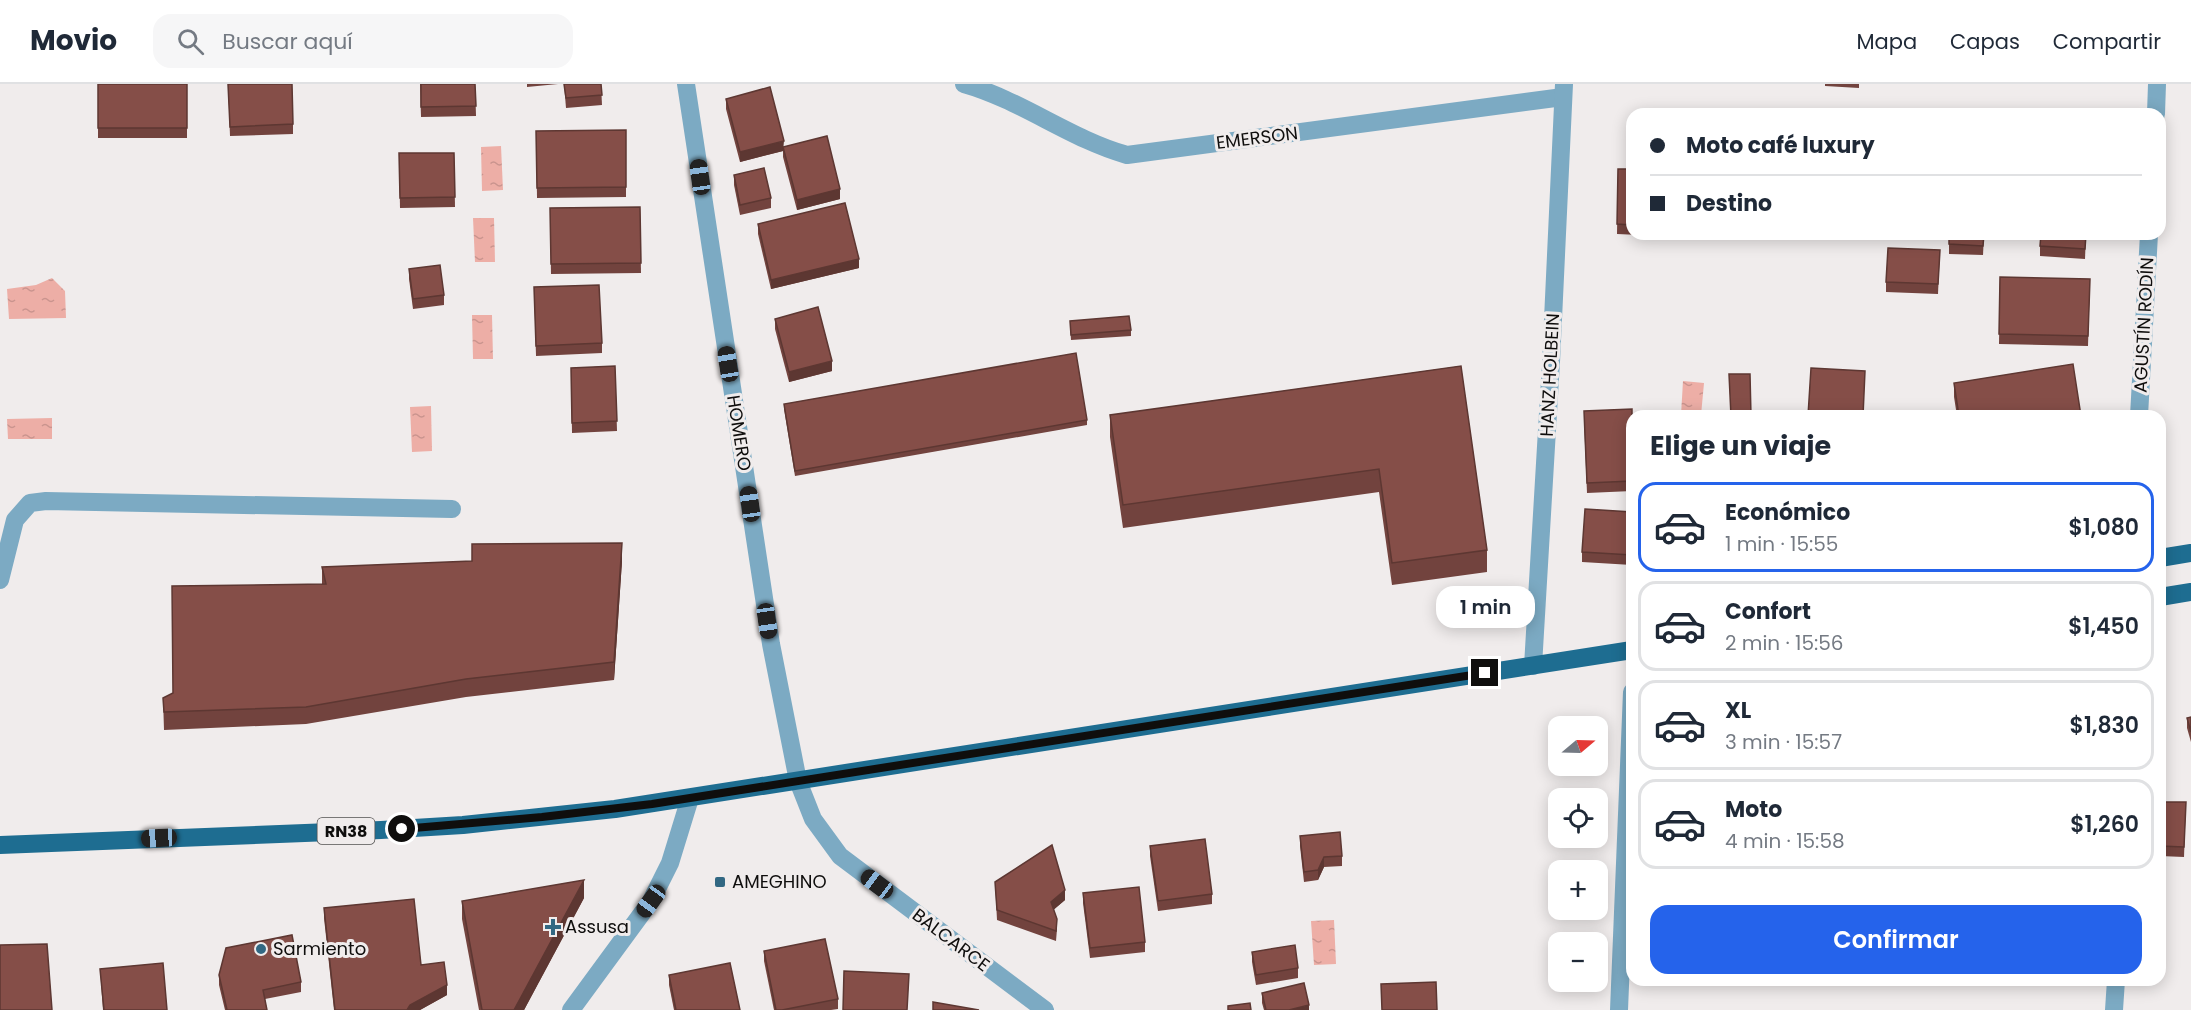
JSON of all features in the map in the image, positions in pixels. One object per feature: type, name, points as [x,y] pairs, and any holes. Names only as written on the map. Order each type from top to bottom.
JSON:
[{"type":"main road","points":[[2166,557],[2191,553]]},
{"type":"main road","points":[[2166,594],[2191,581]]},
{"type":"main road","points":[[2166,596],[2191,592]]},
{"type":"main road","name":"RN38","points":[[0,845],[381,830],[463,825],[615,809],[1626,651]]},
{"type":"street","name":"HOMERO","points":[[686,84],[771,644],[798,781]]},
{"type":"street","name":"EMERSON","points":[[964,84],[990,92],[1106,149],[1127,155],[1564,91]]},
{"type":"street","points":[[2156,108],[2157,84]]},
{"type":"street","name":"HANZ HOLBEIN","points":[[1533,666],[1564,91]]},
{"type":"street","name":"AGUSTÍN RODÍN","points":[[2139,410],[2149,240]]},
{"type":"street","points":[[0,580],[15,520],[30,503],[46,501],[452,509]]},
{"type":"street","name":"BALCARCE","points":[[798,781],[813,819],[840,856],[1045,1010]]},
{"type":"street","points":[[572,1010],[651,901],[670,862],[690,798]]},
{"type":"street","points":[[1619,1010],[1626,839]]},
{"type":"street","points":[[2114,1010],[2116,986]]},
{"type":"water","points":[[501,146],[503,190],[482,191],[481,147]]},
{"type":"water","points":[[473,218],[494,218],[495,262],[475,262]]},
{"type":"water","points":[[52,278],[65,291],[66,318],[9,319],[7,289],[36,285]]},
{"type":"water","points":[[472,315],[492,315],[493,359],[473,359]]},
{"type":"water","points":[[1683,381],[1704,383],[1701,410],[1681,410]]},
{"type":"water","points":[[431,406],[432,451],[412,452],[410,407]]},
{"type":"water","points":[[52,418],[52,439],[8,439],[7,419]]},
{"type":"water","points":[[1334,920],[1336,964],[1314,965],[1311,921]]},
{"type":"building","points":[[98,84],[187,84],[187,128],[98,128]]},
{"type":"building","points":[[228,84],[292,84],[293,124],[230,127]]},
{"type":"building","points":[[421,84],[475,84],[476,106],[421,107]]},
{"type":"building","points":[[564,84],[601,84],[602,95],[566,98]]},
{"type":"building","points":[[770,87],[784,141],[740,152],[726,99]]},
{"type":"building","points":[[626,130],[626,187],[537,188],[536,131]]},
{"type":"building","points":[[827,136],[840,189],[797,200],[783,147]]},
{"type":"building","points":[[399,153],[454,153],[455,197],[400,198]]},
{"type":"building","points":[[764,168],[771,198],[740,205],[734,175]]},
{"type":"building","points":[[1618,169],[1626,169],[1626,225],[1617,224]]},
{"type":"building","points":[[845,203],[859,259],[771,280],[758,224]]},
{"type":"building","points":[[640,207],[641,263],[551,264],[550,208]]},
{"type":"building","points":[[1949,240],[1984,240],[1983,246],[1949,244]]},
{"type":"building","points":[[2040,240],[2086,240],[2085,249],[2040,246]]},
{"type":"building","points":[[1888,248],[1940,250],[1938,284],[1886,282]]},
{"type":"building","points":[[440,265],[444,295],[413,299],[409,269]]},
{"type":"building","points":[[2000,277],[2090,279],[2088,336],[1999,334]]},
{"type":"building","points":[[599,285],[602,343],[536,346],[534,287]]},
{"type":"building","points":[[818,307],[832,361],[789,372],[775,319]]},
{"type":"building","points":[[1129,316],[1131,330],[1071,335],[1070,321]]},
{"type":"building","points":[[1076,353],[1087,420],[795,471],[784,404]]},
{"type":"building","points":[[2073,364],[2080,410],[1958,410],[1954,383]]},
{"type":"building","points":[[615,366],[617,421],[572,423],[571,368]]},
{"type":"building","points":[[1461,366],[1487,550],[1392,563],[1379,469],[1123,505],[1110,415]]},
{"type":"building","points":[[1811,368],[1865,371],[1863,410],[1808,410]]},
{"type":"building","points":[[1729,374],[1750,374],[1751,410],[1731,410]]},
{"type":"building","points":[[1632,409],[1626,410],[1626,481],[1587,483],[1584,411]]},
{"type":"building","points":[[1585,509],[1626,512],[1626,555],[1582,552]]},
{"type":"building","points":[[622,543],[614,662],[466,679],[306,707],[164,712],[163,698],[173,693],[172,586],[326,584],[322,567],[472,561],[472,544]]},
{"type":"building","points":[[2191,717],[2191,732],[2187,718]]},
{"type":"building","points":[[2166,802],[2186,802],[2184,847],[2166,846]]},
{"type":"building","points":[[1340,832],[1342,856],[1324,857],[1318,870],[1304,872],[1300,836]]},
{"type":"building","points":[[1205,839],[1212,894],[1158,901],[1150,846]]},
{"type":"building","points":[[1052,845],[1065,890],[1051,902],[1057,919],[1056,931],[997,910],[995,882]]},
{"type":"building","points":[[584,880],[514,1010],[482,1010],[462,901]]},
{"type":"building","points":[[1139,887],[1145,942],[1090,948],[1083,893]]},
{"type":"building","points":[[414,899],[421,965],[444,962],[447,985],[410,1005],[407,1010],[335,1010],[324,908]]},
{"type":"building","points":[[292,935],[301,982],[263,990],[267,1010],[227,1010],[219,975],[226,948]]},
{"type":"building","points":[[825,939],[838,999],[776,1010],[764,951]]},
{"type":"building","points":[[47,944],[52,1010],[0,1010],[0,945]]},
{"type":"building","points":[[1295,945],[1298,968],[1256,975],[1252,952]]},
{"type":"building","points":[[163,963],[167,1010],[104,1010],[100,969]]},
{"type":"building","points":[[730,963],[740,1010],[676,1010],[669,975]]},
{"type":"building","points":[[844,971],[909,974],[907,1010],[843,1010]]},
{"type":"building","points":[[1436,982],[1437,1010],[1382,1010],[1381,984]]},
{"type":"building","points":[[1304,983],[1309,1005],[1289,1010],[1266,1010],[1262,993]]},
{"type":"building","points":[[933,1002],[979,1010],[933,1010]]},
{"type":"building","points":[[1250,1003],[1251,1010],[1228,1010],[1228,1006]]},
{"type":"place","name":"AMEGHINO","points":[[720,882]]},
{"type":"place","name":"Assusa","points":[[553,927]]},
{"type":"place","name":"Sarmiento","points":[[261,949]]},
{"type":"route","points":[[402,829],[463,825],[652,804],[1485,673]]}]
